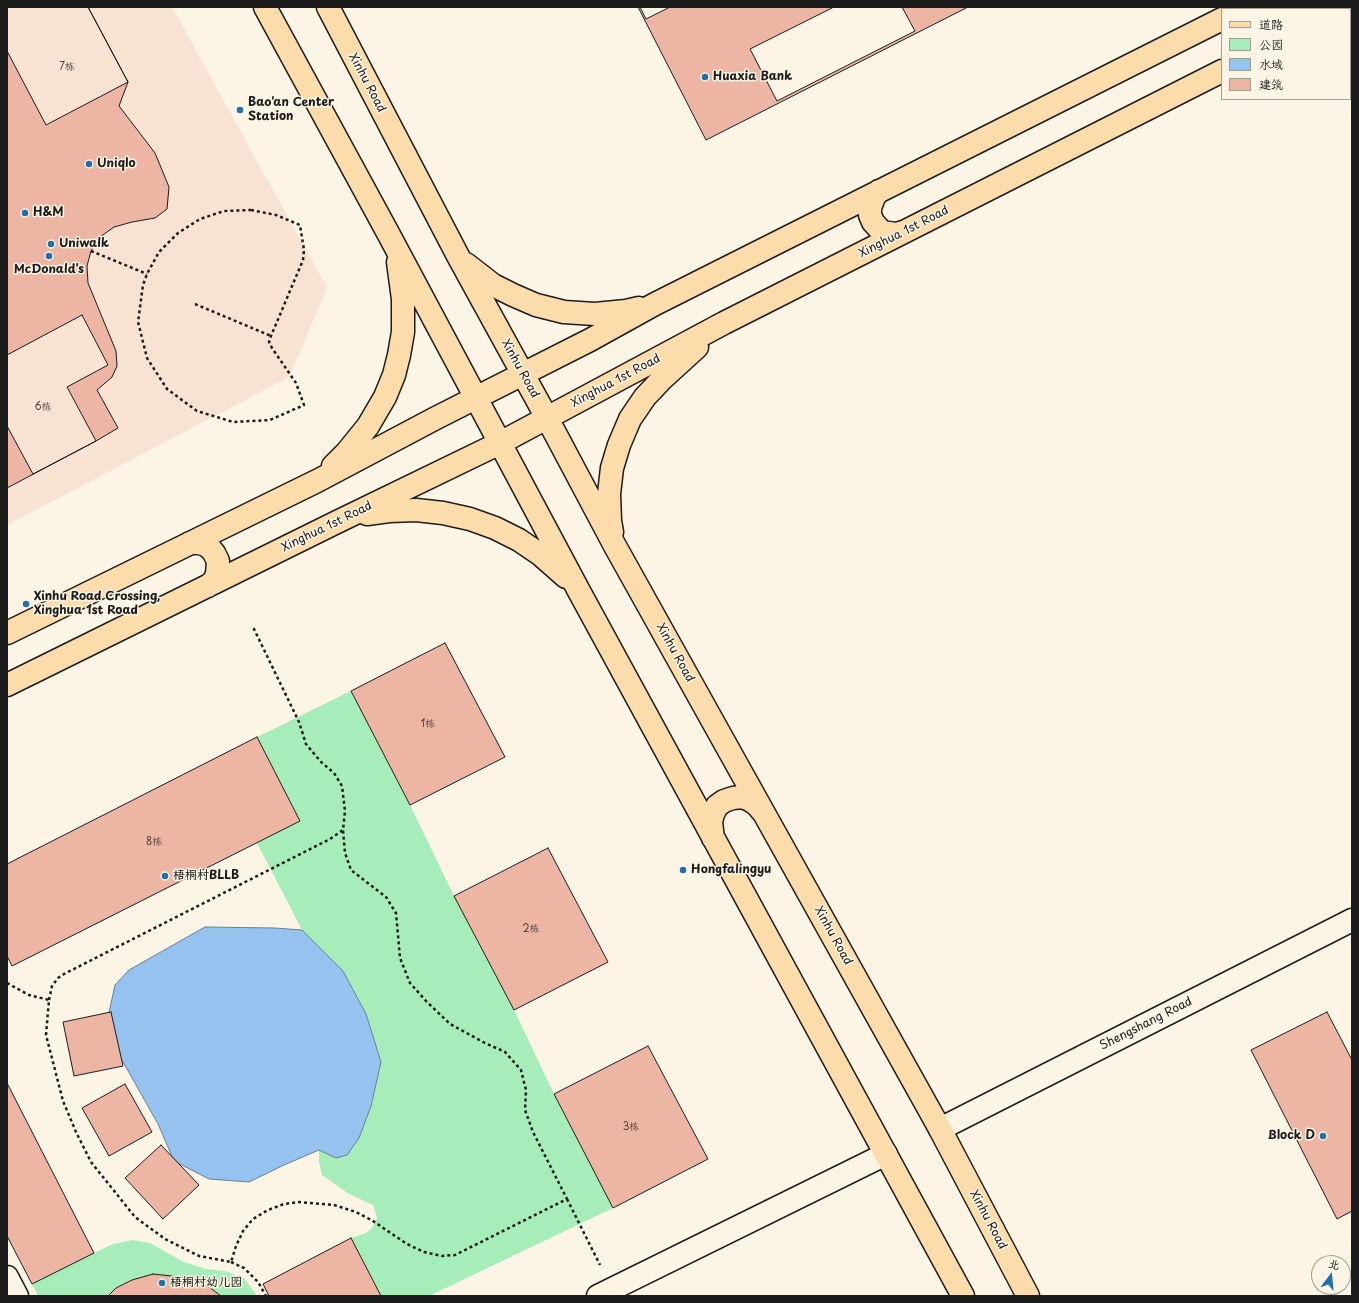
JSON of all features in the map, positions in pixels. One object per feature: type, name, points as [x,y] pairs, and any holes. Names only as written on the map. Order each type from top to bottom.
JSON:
[{"type":"main road","points":[[266,7],[580,593],[963,1296]]},
{"type":"main road","name":"Xinhu Road","points":[[328,7],[458,256],[615,546],[940,1129],[1028,1296]]},
{"type":"main road","points":[[7,633],[318,481],[590,340],[656,304],[1221,20]]},
{"type":"main road","name":"Xinghua 1st Road","points":[[7,685],[500,443],[724,323],[1221,72]]},
{"type":"main road","points":[[879,191],[874,197],[870,208],[870,215],[873,222],[882,232],[890,234],[903,232]]},
{"type":"main road","points":[[318,481],[347,452],[368,426],[385,397],[394,375],[403,332],[404,298],[399,265],[388,233]]},
{"type":"main road","points":[[458,256],[481,276],[513,295],[536,305],[564,312],[595,314],[626,311],[656,304]]},
{"type":"main road","points":[[615,546],[610,521],[609,494],[612,468],[619,444],[630,419],[645,397],[663,378],[724,323]]},
{"type":"main road","points":[[337,522],[363,514],[416,510],[443,513],[470,519],[495,528],[519,540],[541,555],[562,573],[580,593]]},
{"type":"main road","points":[[190,544],[204,544],[214,552],[218,561],[217,574],[214,581],[208,586]]},
{"type":"main road","points":[[713,838],[711,822],[713,814],[718,806],[724,801],[742,797],[750,800],[764,812]]},
{"type":"street","name":"Shengshang Road","points":[[940,1129],[1352,920]]},
{"type":"street","points":[[605,1293],[886,1154]]},
{"type":"street","points":[[7,1277],[17,1296]]},
{"type":"path","points":[[251,210],[276,214],[300,225],[304,250],[303,260],[269,342],[296,383],[304,405],[270,420],[233,422],[197,411],[167,388],[147,358],[138,322],[143,285],[147,274],[159,252],[178,233],[200,220],[224,212],[251,210]]},
{"type":"path","points":[[91,251],[147,274]]},
{"type":"path","points":[[195,304],[271,336]]},
{"type":"path","points":[[253,627],[299,722],[306,744],[321,762],[334,773],[342,786],[345,811],[343,830],[345,853],[351,870],[386,897],[396,913],[400,958],[410,983],[450,1024],[505,1052],[521,1070],[526,1090],[525,1110],[533,1132],[567,1199],[605,1293]]},
{"type":"path","points":[[266,1296],[258,1282],[244,1268],[231,1262],[199,1256],[165,1240],[135,1218],[91,1162],[76,1132],[61,1094],[46,1035],[49,1000],[52,986],[58,978],[64,974],[330,839],[343,830]]},
{"type":"path","points":[[7,983],[29,995],[49,1000]]},
{"type":"path","points":[[231,1262],[243,1231],[253,1219],[268,1210],[284,1204],[299,1202],[334,1205],[356,1212],[373,1220],[407,1244],[424,1252],[442,1256],[455,1255],[567,1199]]},
{"type":"shaded area","points":[[7,7],[172,7],[327,288],[289,377],[7,525]]},
{"type":"green space","points":[[351,691],[613,1208],[429,1296],[381,1296],[351,1238],[366,1233],[371,1229],[377,1218],[373,1205],[349,1194],[322,1175],[319,1162],[319,1150],[336,1158],[371,1106],[381,1062],[366,1014],[343,971],[302,930],[257,843],[300,821],[257,737]]},
{"type":"green space","points":[[133,1240],[150,1243],[184,1262],[206,1269],[225,1271],[244,1278],[257,1296],[221,1296],[209,1287],[181,1277],[132,1280],[116,1288],[108,1296],[38,1296],[32,1284],[113,1244]]},
{"type":"water","points":[[205,927],[302,930],[343,971],[366,1014],[381,1062],[371,1106],[359,1138],[347,1155],[336,1158],[319,1150],[249,1182],[209,1179],[174,1161],[158,1124],[118,1053],[108,1017],[115,985],[129,970]]},
{"type":"building","points":[[7,7],[88,7],[128,82],[46,125],[7,51]]},
{"type":"building","name":"Uniwalk","points":[[7,7],[88,7],[128,82],[119,106],[155,153],[169,187],[167,209],[155,218],[114,227],[100,237],[91,251],[87,266],[88,283],[116,351],[117,366],[112,377],[97,390],[118,428],[7,488]]},
{"type":"building","points":[[638,7],[968,7],[706,140]]},
{"type":"building","points":[[640,7],[670,7],[646,19]]},
{"type":"building","points":[[834,7],[902,7],[915,31],[777,101],[750,49]]},
{"type":"building","points":[[82,315],[108,365],[67,387],[96,441],[33,474],[7,426],[7,355]]},
{"type":"building","points":[[445,643],[505,757],[410,805],[351,691]]},
{"type":"building","points":[[257,737],[300,821],[12,966],[7,956],[7,864]]},
{"type":"building","points":[[548,848],[608,962],[514,1010],[454,896]]},
{"type":"building","points":[[111,1012],[123,1066],[74,1076],[63,1022]]},
{"type":"building","name":"Block D","points":[[1327,1012],[1352,1060],[1352,1211],[1337,1219],[1251,1050]]},
{"type":"building","points":[[648,1046],[708,1159],[613,1208],[554,1094]]},
{"type":"building","points":[[7,1083],[94,1253],[32,1284],[7,1236]]},
{"type":"building","points":[[125,1084],[152,1132],[109,1156],[82,1108]]},
{"type":"building","points":[[161,1145],[199,1185],[163,1219],[125,1178]]},
{"type":"building","points":[[351,1238],[381,1296],[269,1296],[263,1284]]},
{"type":"building","name":"梧桐村幼儿园","points":[[153,1274],[181,1277],[209,1287],[221,1296],[108,1296],[116,1288],[132,1280]]},
{"type":"place","name":"Huaxia Bank","points":[[705,77]]},
{"type":"place","name":"Bao'an Center Station","points":[[240,110]]},
{"type":"place","name":"Uniqlo","points":[[89,164]]},
{"type":"place","name":"H&M","points":[[25,213]]},
{"type":"place","name":"Uniwalk","points":[[51,244]]},
{"type":"place","name":"McDonald's","points":[[49,256]]},
{"type":"place","name":"Xinhu Road Crossing, Xinghua 1st Road","points":[[26,604]]},
{"type":"place","name":"Hongfalingyu","points":[[683,870]]},
{"type":"place","name":"梧桐村BLLB","points":[[165,876]]},
{"type":"place","name":"Block D","points":[[1323,1136]]},
{"type":"place","name":"梧桐村幼儿园","points":[[162,1283]]}]
